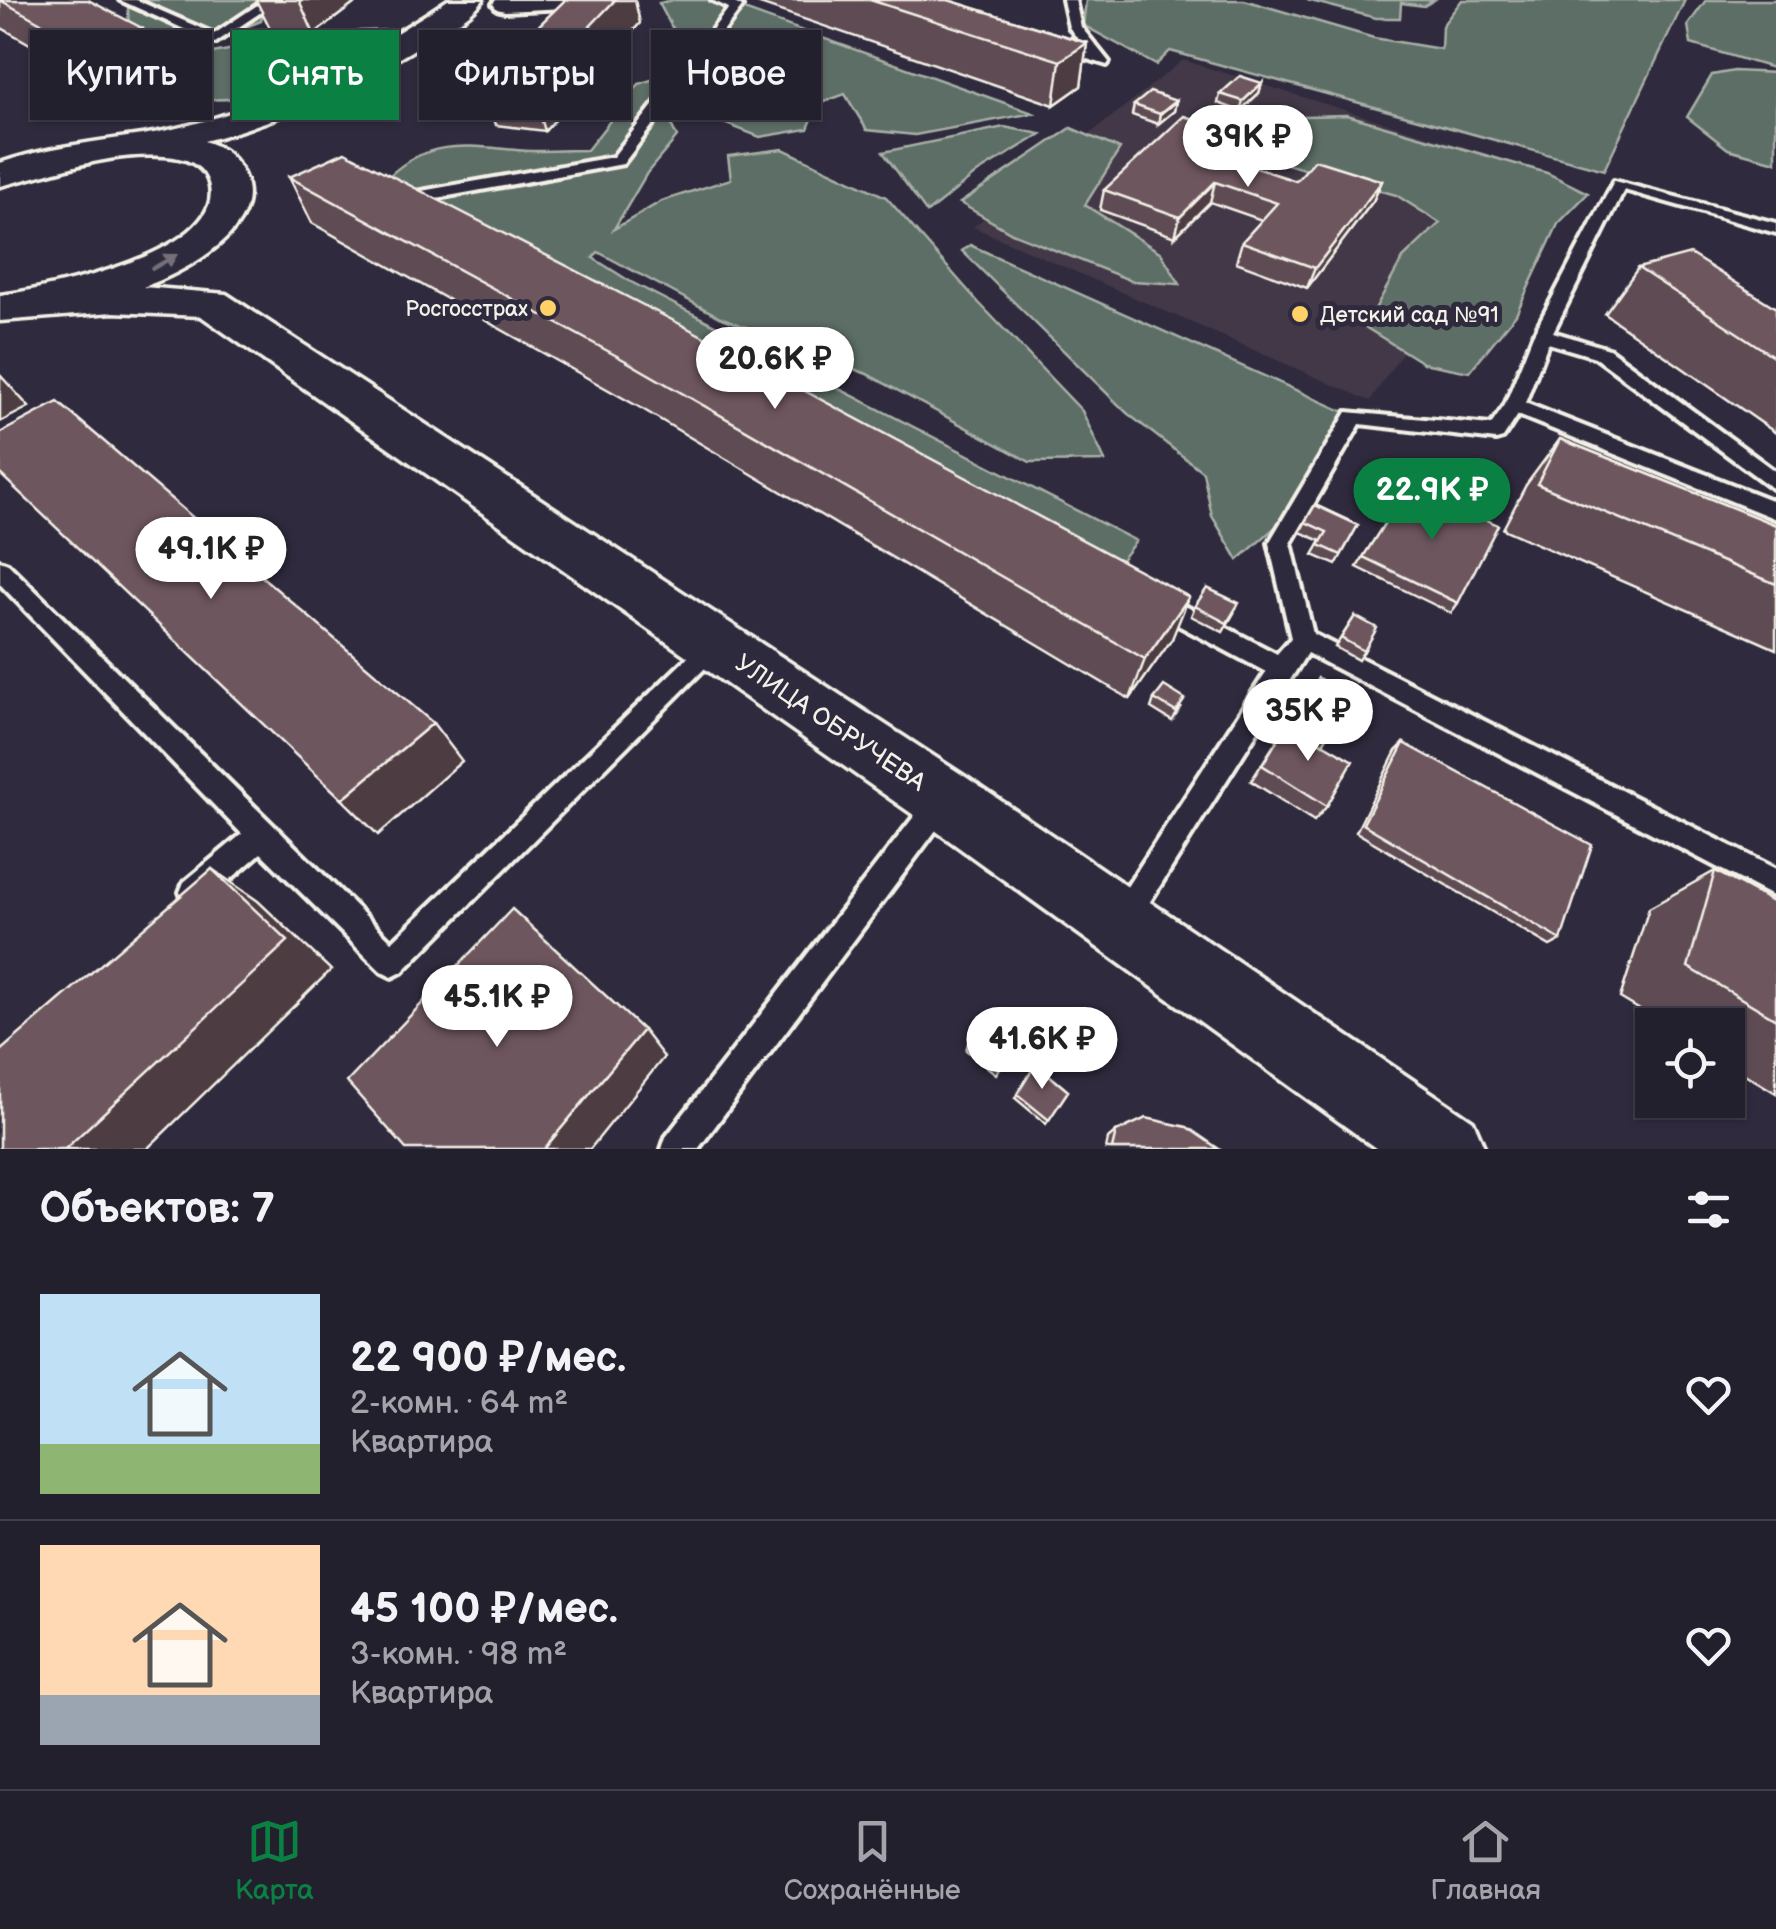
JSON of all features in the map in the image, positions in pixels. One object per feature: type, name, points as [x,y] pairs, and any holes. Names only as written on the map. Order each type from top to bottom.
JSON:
[{"type":"main road","points":[[0,148],[143,144],[225,127],[282,107],[371,62],[468,0]]},
{"type":"main road","points":[[296,134],[406,72],[508,2]]},
{"type":"main road","points":[[20,307],[114,299],[210,303],[206,269],[232,194],[227,175],[216,162],[185,149],[143,144]]},
{"type":"main road","points":[[0,175],[95,148]]},
{"type":"main road","points":[[20,307],[112,286],[144,273],[197,241],[232,194]]},
{"type":"main road","name":"УЛИЦА ОБРУЧЕВА","points":[[210,303],[944,799],[1445,1149]]},
{"type":"street","points":[[508,2],[584,0]]},
{"type":"lane","points":[[126,0],[215,39],[273,0]]},
{"type":"lane","points":[[434,218],[399,200],[618,160],[736,7],[718,0]]},
{"type":"lane","points":[[1046,45],[1102,62],[1074,27],[1069,0]]},
{"type":"lane","points":[[1776,228],[1619,184],[1542,335],[1514,406],[1496,432],[1354,417],[1280,543],[1303,640],[1776,884]]},
{"type":"lane","points":[[1542,335],[1602,353],[1776,484]]},
{"type":"lane","points":[[1514,406],[1776,510]]},
{"type":"lane","points":[[0,570],[392,962],[717,644]]},
{"type":"lane","points":[[1140,593],[1281,668]]},
{"type":"lane","points":[[1120,923],[1281,668],[1303,640]]},
{"type":"lane","points":[[678,1149],[944,799]]},
{"type":"lane","points":[[175,908],[262,834]]},
{"type":"shaded area","name":"Детский сад №91","points":[[1183,60],[1527,166],[1370,401],[973,227]]},
{"type":"green space","points":[[144,0],[266,0],[261,21],[215,39],[212,30],[129,30],[128,8]]},
{"type":"green space","points":[[716,0],[800,30],[673,30],[659,3]]},
{"type":"green space","points":[[1086,0],[1244,0],[1374,38],[1441,49],[1442,26],[1462,0],[1685,0],[1604,170],[1170,51],[1156,65],[1083,25]]},
{"type":"green space","points":[[1307,0],[1434,0],[1424,6],[1401,3],[1400,18],[1376,18]]},
{"type":"green space","points":[[1706,0],[1776,0],[1776,69],[1691,44],[1688,25]]},
{"type":"green space","points":[[821,37],[1033,113],[915,135],[867,130],[845,94],[821,103]]},
{"type":"green space","points":[[232,49],[232,98],[212,99],[213,53]]},
{"type":"green space","points":[[1734,71],[1776,73],[1776,162],[1728,149],[1687,117],[1712,75]]},
{"type":"green space","points":[[651,80],[651,120],[669,120],[677,137],[647,173],[614,229],[662,201],[731,179],[728,156],[783,149],[886,197],[979,303],[1082,411],[1105,461],[1030,462],[867,374],[720,317],[598,252],[593,258],[631,282],[1136,541],[1101,585],[388,177],[421,154],[438,149],[587,150],[611,120],[631,120],[631,94],[639,84]]},
{"type":"green space","points":[[1347,115],[1547,173],[1588,193],[1558,224],[1516,314],[1469,372],[1423,363],[1365,327],[1403,258],[1440,223],[1396,195],[1258,156],[1226,136],[1304,116]]},
{"type":"green space","points":[[716,120],[812,120],[808,129],[760,137]]},
{"type":"green space","points":[[1004,127],[1041,134],[977,173],[927,213],[883,152]]},
{"type":"green space","points":[[1071,128],[1120,149],[1085,205],[1161,253],[1180,284],[1132,281],[1012,233],[960,203]]},
{"type":"green space","points":[[970,245],[1345,412],[1288,516],[1238,560],[1212,516],[1203,472],[1127,413],[962,251]]},
{"type":"building","points":[[0,0],[88,0],[142,28],[136,30],[54,30]]},
{"type":"building","points":[[565,0],[615,0],[586,30],[534,30]]},
{"type":"building","points":[[870,0],[948,0],[1087,43],[1060,61]]},
{"type":"building","points":[[1240,76],[1262,83],[1243,101],[1220,94]]},
{"type":"building","points":[[1150,92],[1176,101],[1160,114],[1134,105]]},
{"type":"building","points":[[1184,116],[1247,136],[1225,158],[1296,181],[1315,160],[1382,181],[1315,268],[1242,242],[1277,203],[1215,182],[1180,217],[1104,190]]},
{"type":"building","points":[[345,152],[680,324],[1189,597],[1145,659],[626,361],[289,177]]},
{"type":"building","points":[[1690,254],[1776,308],[1776,358],[1638,268]]},
{"type":"building","points":[[58,402],[433,723],[342,799],[0,474],[0,433]]},
{"type":"building","points":[[1560,439],[1776,525],[1776,584],[1537,484]]},
{"type":"building","points":[[1409,485],[1498,525],[1458,603],[1363,557]]},
{"type":"building","points":[[1315,505],[1358,525],[1341,555],[1319,545],[1327,532],[1305,522]]},
{"type":"building","points":[[1207,588],[1239,603],[1227,623],[1195,606]]},
{"type":"building","points":[[1355,616],[1377,628],[1364,651],[1341,638]]},
{"type":"building","points":[[1318,678],[1349,695],[1323,744],[1291,725]]},
{"type":"building","points":[[1164,686],[1185,699],[1176,712],[1154,699]]},
{"type":"building","points":[[1288,723],[1353,761],[1327,806],[1262,765]]},
{"type":"building","points":[[1404,743],[1592,845],[1561,940],[1363,824]]},
{"type":"building","points":[[212,869],[288,941],[65,1149],[0,1149],[0,1051]]},
{"type":"building","points":[[1715,871],[1776,904],[1776,1019],[1688,967]]},
{"type":"building","points":[[512,909],[643,1030],[544,1149],[406,1149],[347,1082]]},
{"type":"building","points":[[986,1018],[1016,1042],[998,1069],[968,1044]]},
{"type":"building","points":[[1036,1064],[1068,1091],[1049,1120],[1017,1094]]},
{"type":"building","points":[[1146,1118],[1187,1127],[1219,1149],[1112,1149],[1116,1132]]},
{"type":"place","name":"Росгосстрах","points":[[548,308]]},
{"type":"place","name":"Детский сад №91","points":[[1300,314]]}]
